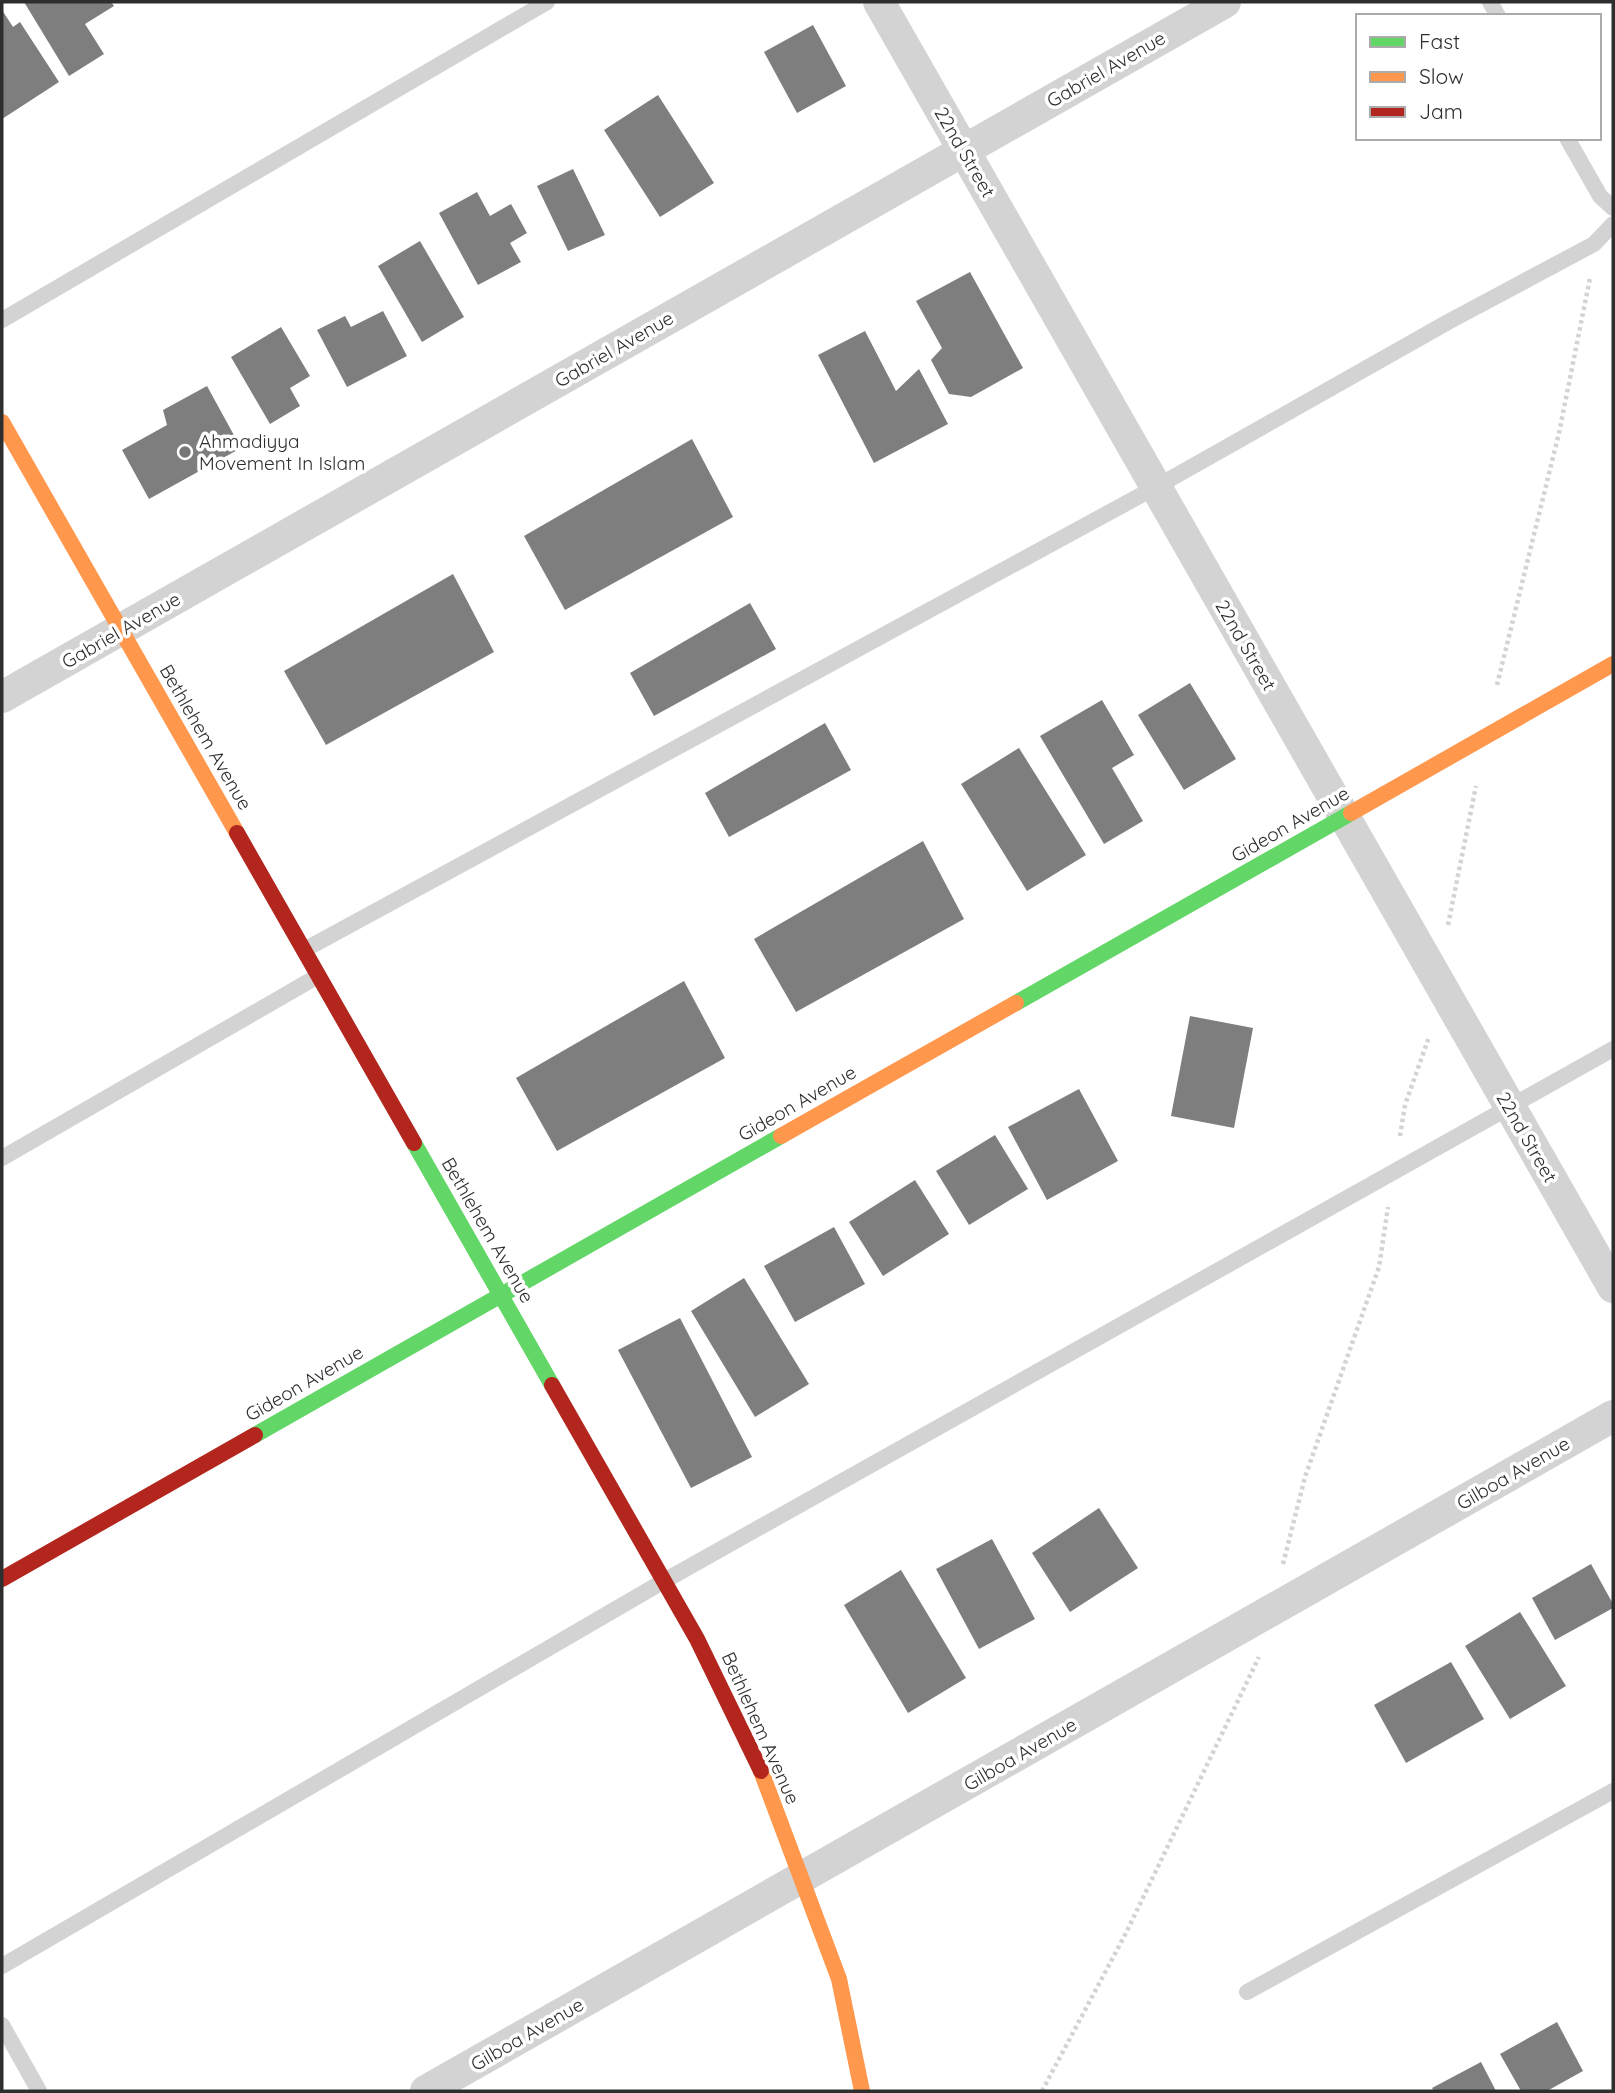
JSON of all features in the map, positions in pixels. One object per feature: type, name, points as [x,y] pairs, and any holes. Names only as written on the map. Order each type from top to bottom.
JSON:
[{"type":"main road","name":"Bethlehem Avenue","points":[[2,422],[697,1639],[760,1767],[839,1979],[862,2091]]},
{"type":"main road","name":"Gideon Avenue","points":[[2,1579],[1613,664]]},
{"type":"street","name":"22nd Street","points":[[879,2],[1613,1287]]},
{"type":"street","name":"Gabriel Avenue","points":[[2,697],[1225,2]]},
{"type":"street","name":"Gilboa Avenue","points":[[426,2091],[1613,1416]]},
{"type":"lane","points":[[2,320],[547,2]]},
{"type":"lane","points":[[1568,140],[1600,196],[1613,208]]},
{"type":"lane","points":[[304,950],[1156,487],[1594,244],[1613,223]]},
{"type":"lane","points":[[2,1158],[318,976]]},
{"type":"lane","points":[[2,1966],[664,1581],[1613,1049]]},
{"type":"lane","points":[[1247,1992],[1613,1791]]},
{"type":"lane","points":[[2,2025],[39,2091]]},
{"type":"building","points":[[24,2],[111,2],[114,6],[85,24],[104,54],[69,76]]},
{"type":"building","points":[[2,10],[13,27],[20,22],[59,82],[2,119]]},
{"type":"building","points":[[813,25],[846,86],[797,113],[764,52]]},
{"type":"building","points":[[658,95],[714,183],[660,217],[604,130]]},
{"type":"building","points":[[573,169],[605,235],[568,251],[537,186]]},
{"type":"building","points":[[477,192],[490,216],[511,204],[527,233],[510,243],[521,262],[478,285],[439,213]]},
{"type":"building","points":[[420,241],[464,317],[422,342],[378,266]]},
{"type":"building","points":[[970,272],[1023,368],[971,397],[949,394],[931,360],[942,348],[916,301]]},
{"type":"building","points":[[383,311],[407,356],[347,387],[317,330],[345,316],[351,327]]},
{"type":"building","points":[[281,327],[310,376],[290,388],[300,406],[270,424],[231,357]]},
{"type":"building","points":[[865,331],[896,391],[919,369],[948,424],[874,463],[818,355]]},
{"type":"building","points":[[207,386],[241,448],[149,499],[122,450],[167,425],[163,410]]},
{"type":"building","points":[[692,439],[733,517],[565,610],[524,536]]},
{"type":"building","points":[[453,574],[494,652],[326,745],[284,671]]},
{"type":"building","points":[[750,603],[776,649],[654,716],[630,673]]},
{"type":"building","points":[[1190,683],[1236,759],[1184,790],[1138,715]]},
{"type":"building","points":[[1102,700],[1134,755],[1112,768],[1143,821],[1104,844],[1040,736]]},
{"type":"building","points":[[825,723],[851,770],[729,837],[705,793]]},
{"type":"building","points":[[1019,748],[1086,855],[1027,891],[961,784]]},
{"type":"building","points":[[923,841],[964,919],[796,1012],[754,939]]},
{"type":"building","points":[[684,981],[725,1058],[557,1151],[516,1078]]},
{"type":"building","points":[[1190,1016],[1253,1028],[1234,1128],[1171,1116]]},
{"type":"building","points":[[1079,1089],[1118,1161],[1047,1200],[1008,1127]]},
{"type":"building","points":[[995,1135],[1028,1189],[969,1225],[936,1171]]},
{"type":"building","points":[[915,1180],[949,1234],[883,1276],[849,1222]]},
{"type":"building","points":[[834,1227],[865,1284],[795,1322],[764,1266]]},
{"type":"building","points":[[744,1278],[809,1384],[755,1417],[691,1311]]},
{"type":"building","points":[[680,1318],[752,1457],[691,1488],[618,1350]]},
{"type":"building","points":[[1099,1508],[1138,1568],[1070,1612],[1032,1553]]},
{"type":"building","points":[[992,1539],[1035,1619],[979,1649],[936,1569]]},
{"type":"building","points":[[1591,1564],[1613,1608],[1555,1640],[1532,1598]]},
{"type":"building","points":[[901,1570],[966,1678],[908,1713],[844,1605]]},
{"type":"building","points":[[1520,1612],[1566,1686],[1510,1719],[1465,1646]]},
{"type":"building","points":[[1451,1662],[1484,1719],[1406,1763],[1374,1705]]},
{"type":"building","points":[[1557,2022],[1583,2071],[1547,2091],[1521,2091],[1500,2054]]},
{"type":"building","points":[[1481,2062],[1496,2091],[1434,2091],[1432,2088]]},
{"type":"traffic: fast","points":[[1016,1003],[1351,813]]},
{"type":"traffic: fast","points":[[255,1435],[781,1136]]},
{"type":"traffic: fast","points":[[414,1143],[552,1385]]},
{"type":"traffic: slow","points":[[2,422],[237,833]]},
{"type":"traffic: slow","points":[[1351,813],[1613,664]]},
{"type":"traffic: slow","points":[[781,1136],[1016,1003]]},
{"type":"traffic: slow","points":[[761,1771],[839,1979],[862,2091]]},
{"type":"traffic: jam","points":[[237,833],[414,1143]]},
{"type":"traffic: jam","points":[[552,1385],[697,1639],[761,1771]]},
{"type":"traffic: jam","points":[[2,1579],[255,1435]]},
{"type":"place","name":"Ahmadiyya Movement In Islam","points":[[185,452]]}]
